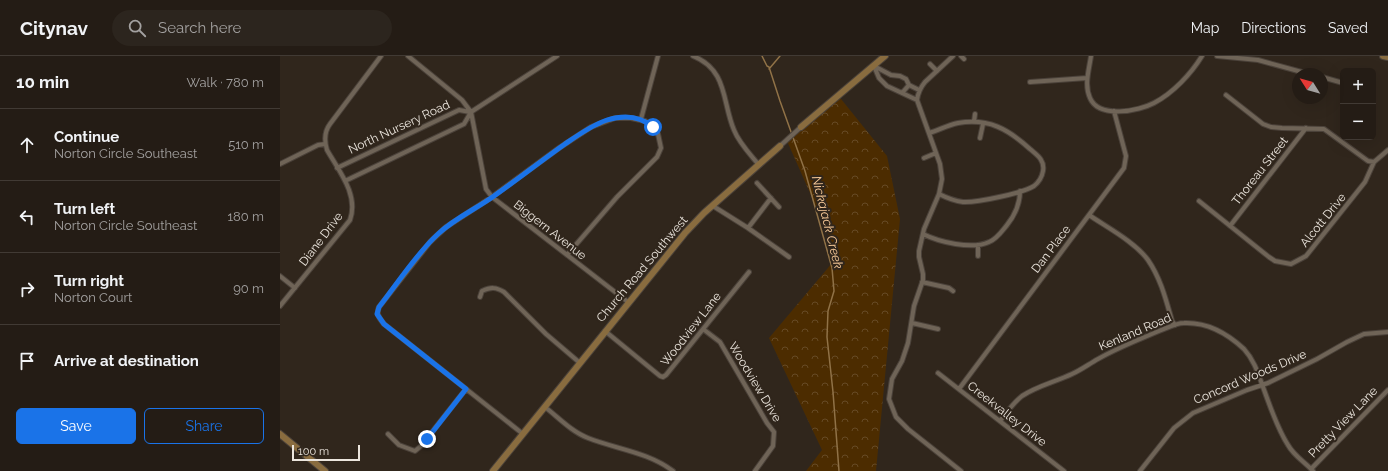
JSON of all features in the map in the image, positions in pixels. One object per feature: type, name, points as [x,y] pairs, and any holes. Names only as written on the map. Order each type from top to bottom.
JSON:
[{"type":"street","points":[[280,164],[318,145],[325,144],[327,128],[381,56]]},
{"type":"street","points":[[408,56],[462,100],[471,112]]},
{"type":"street","points":[[345,181],[464,124],[471,112],[558,56]]},
{"type":"street","points":[[642,119],[658,56]]},
{"type":"street","points":[[693,56],[708,63],[718,78],[721,83],[730,122],[735,132],[759,165]]},
{"type":"street","name":"Church Road Southwest","points":[[496,470],[628,302],[685,233],[801,127],[886,56]]},
{"type":"street","points":[[953,56],[924,82],[919,90],[917,100],[936,153],[941,172],[941,186],[923,234],[919,251],[923,274],[922,282],[916,300],[908,343],[902,361],[892,379],[889,399],[896,417],[908,430],[961,471]]},
{"type":"street","points":[[1091,56],[1087,78],[1091,101],[1099,108],[1114,111],[1129,111],[1154,103],[1174,88],[1202,56]]},
{"type":"street","points":[[1216,56],[1258,60],[1292,69]]},
{"type":"street","points":[[1383,56],[1388,57]]},
{"type":"street","points":[[930,64],[937,71]]},
{"type":"street","points":[[874,66],[891,75],[900,76],[906,79],[909,85],[919,90]]},
{"type":"street","points":[[874,66],[879,78],[883,82],[917,100]]},
{"type":"street","points":[[1030,82],[1087,78]]},
{"type":"street","points":[[1328,79],[1340,82]]},
{"type":"street","points":[[902,93],[909,85]]},
{"type":"street","points":[[1226,95],[1263,124],[1271,127],[1324,129],[1368,161],[1374,162]]},
{"type":"street","name":"North Nursery Road","points":[[337,168],[459,110],[471,112]]},
{"type":"street","name":"Dan Place","points":[[959,389],[1124,168],[1126,156],[1114,111]]},
{"type":"street","name":"Biggern Avenue","points":[[471,112],[486,189],[492,197],[628,302]]},
{"type":"street","points":[[974,122],[975,114]]},
{"type":"street","points":[[523,434],[384,324],[379,317],[378,311],[379,307],[417,258],[446,227],[492,197],[559,148],[591,127],[606,120],[615,118],[623,117],[642,119],[653,127],[658,134],[661,148],[657,157],[617,197],[567,255]]},
{"type":"street","points":[[929,133],[957,124],[974,122],[991,124],[1008,131],[1015,136],[1042,160],[1044,164],[1043,172],[1038,182],[1030,188],[1015,193],[970,202],[955,201],[939,194]]},
{"type":"street","points":[[980,138],[983,124]]},
{"type":"street","name":"Thoreau Street","points":[[1230,226],[1306,128]]},
{"type":"street","name":"Diane Drive","points":[[280,306],[350,220],[353,212],[353,202],[350,191],[325,144]]},
{"type":"street","name":"Alcott Drive","points":[[1199,201],[1275,260],[1291,264],[1298,262],[1306,256],[1365,182],[1374,162],[1388,150]]},
{"type":"street","points":[[924,158],[936,153]]},
{"type":"street","points":[[757,182],[779,207]]},
{"type":"street","points":[[923,234],[951,244],[978,245],[989,242],[1002,231],[1015,212],[1020,200],[1020,191]]},
{"type":"street","points":[[748,228],[771,198]]},
{"type":"street","points":[[713,206],[748,228],[789,257]]},
{"type":"street","points":[[1089,215],[1135,246],[1147,260],[1163,290],[1172,321],[1175,325]]},
{"type":"street","points":[[978,245],[978,256]]},
{"type":"street","name":"Woodview Lane","points":[[605,331],[663,377],[669,372],[749,272]]},
{"type":"street","points":[[280,276],[295,288]]},
{"type":"street","points":[[922,282],[949,288],[953,291]]},
{"type":"street","points":[[480,297],[482,291],[490,288],[498,288],[580,363]]},
{"type":"street","points":[[912,323],[938,329]]},
{"type":"street","name":"Kenland Road","points":[[1000,421],[1013,403],[1022,396],[1039,387],[1072,374],[1135,341],[1175,325],[1183,323],[1197,324],[1211,327],[1222,332],[1235,341],[1245,351],[1254,364],[1282,436],[1296,455],[1312,470]]},
{"type":"street","name":"Woodview Drive","points":[[703,329],[720,342],[767,423],[774,432],[772,446],[755,471]]},
{"type":"street","name":"Concord Woods Drive","points":[[1140,471],[1164,440],[1183,420],[1193,413],[1290,373],[1346,342],[1364,334],[1388,332]]},
{"type":"street","name":"Creekvalley Drive","points":[[938,373],[1064,471]]},
{"type":"street","points":[[388,434],[399,445],[415,451],[421,446],[466,389]]},
{"type":"street","name":"Pretty View Lane","points":[[1312,470],[1388,390]]},
{"type":"street","points":[[546,407],[583,436],[646,457],[673,471]]},
{"type":"street","points":[[280,434],[325,471]]},
{"type":"green space","points":[[837,94],[887,156],[900,219],[876,471],[806,471],[822,450],[769,338],[838,256],[787,141]]},
{"type":"waterway","name":"Nickajack Creek","points":[[762,56],[769,67],[805,171],[832,268],[834,291],[828,311],[827,337],[839,471]]},
{"type":"waterway","points":[[769,69],[780,56]]},
{"type":"route","points":[[427,439],[466,389],[384,324],[377,314],[379,307],[430,242],[446,227],[492,197],[577,136],[606,120],[623,117],[642,119],[653,127]]}]
